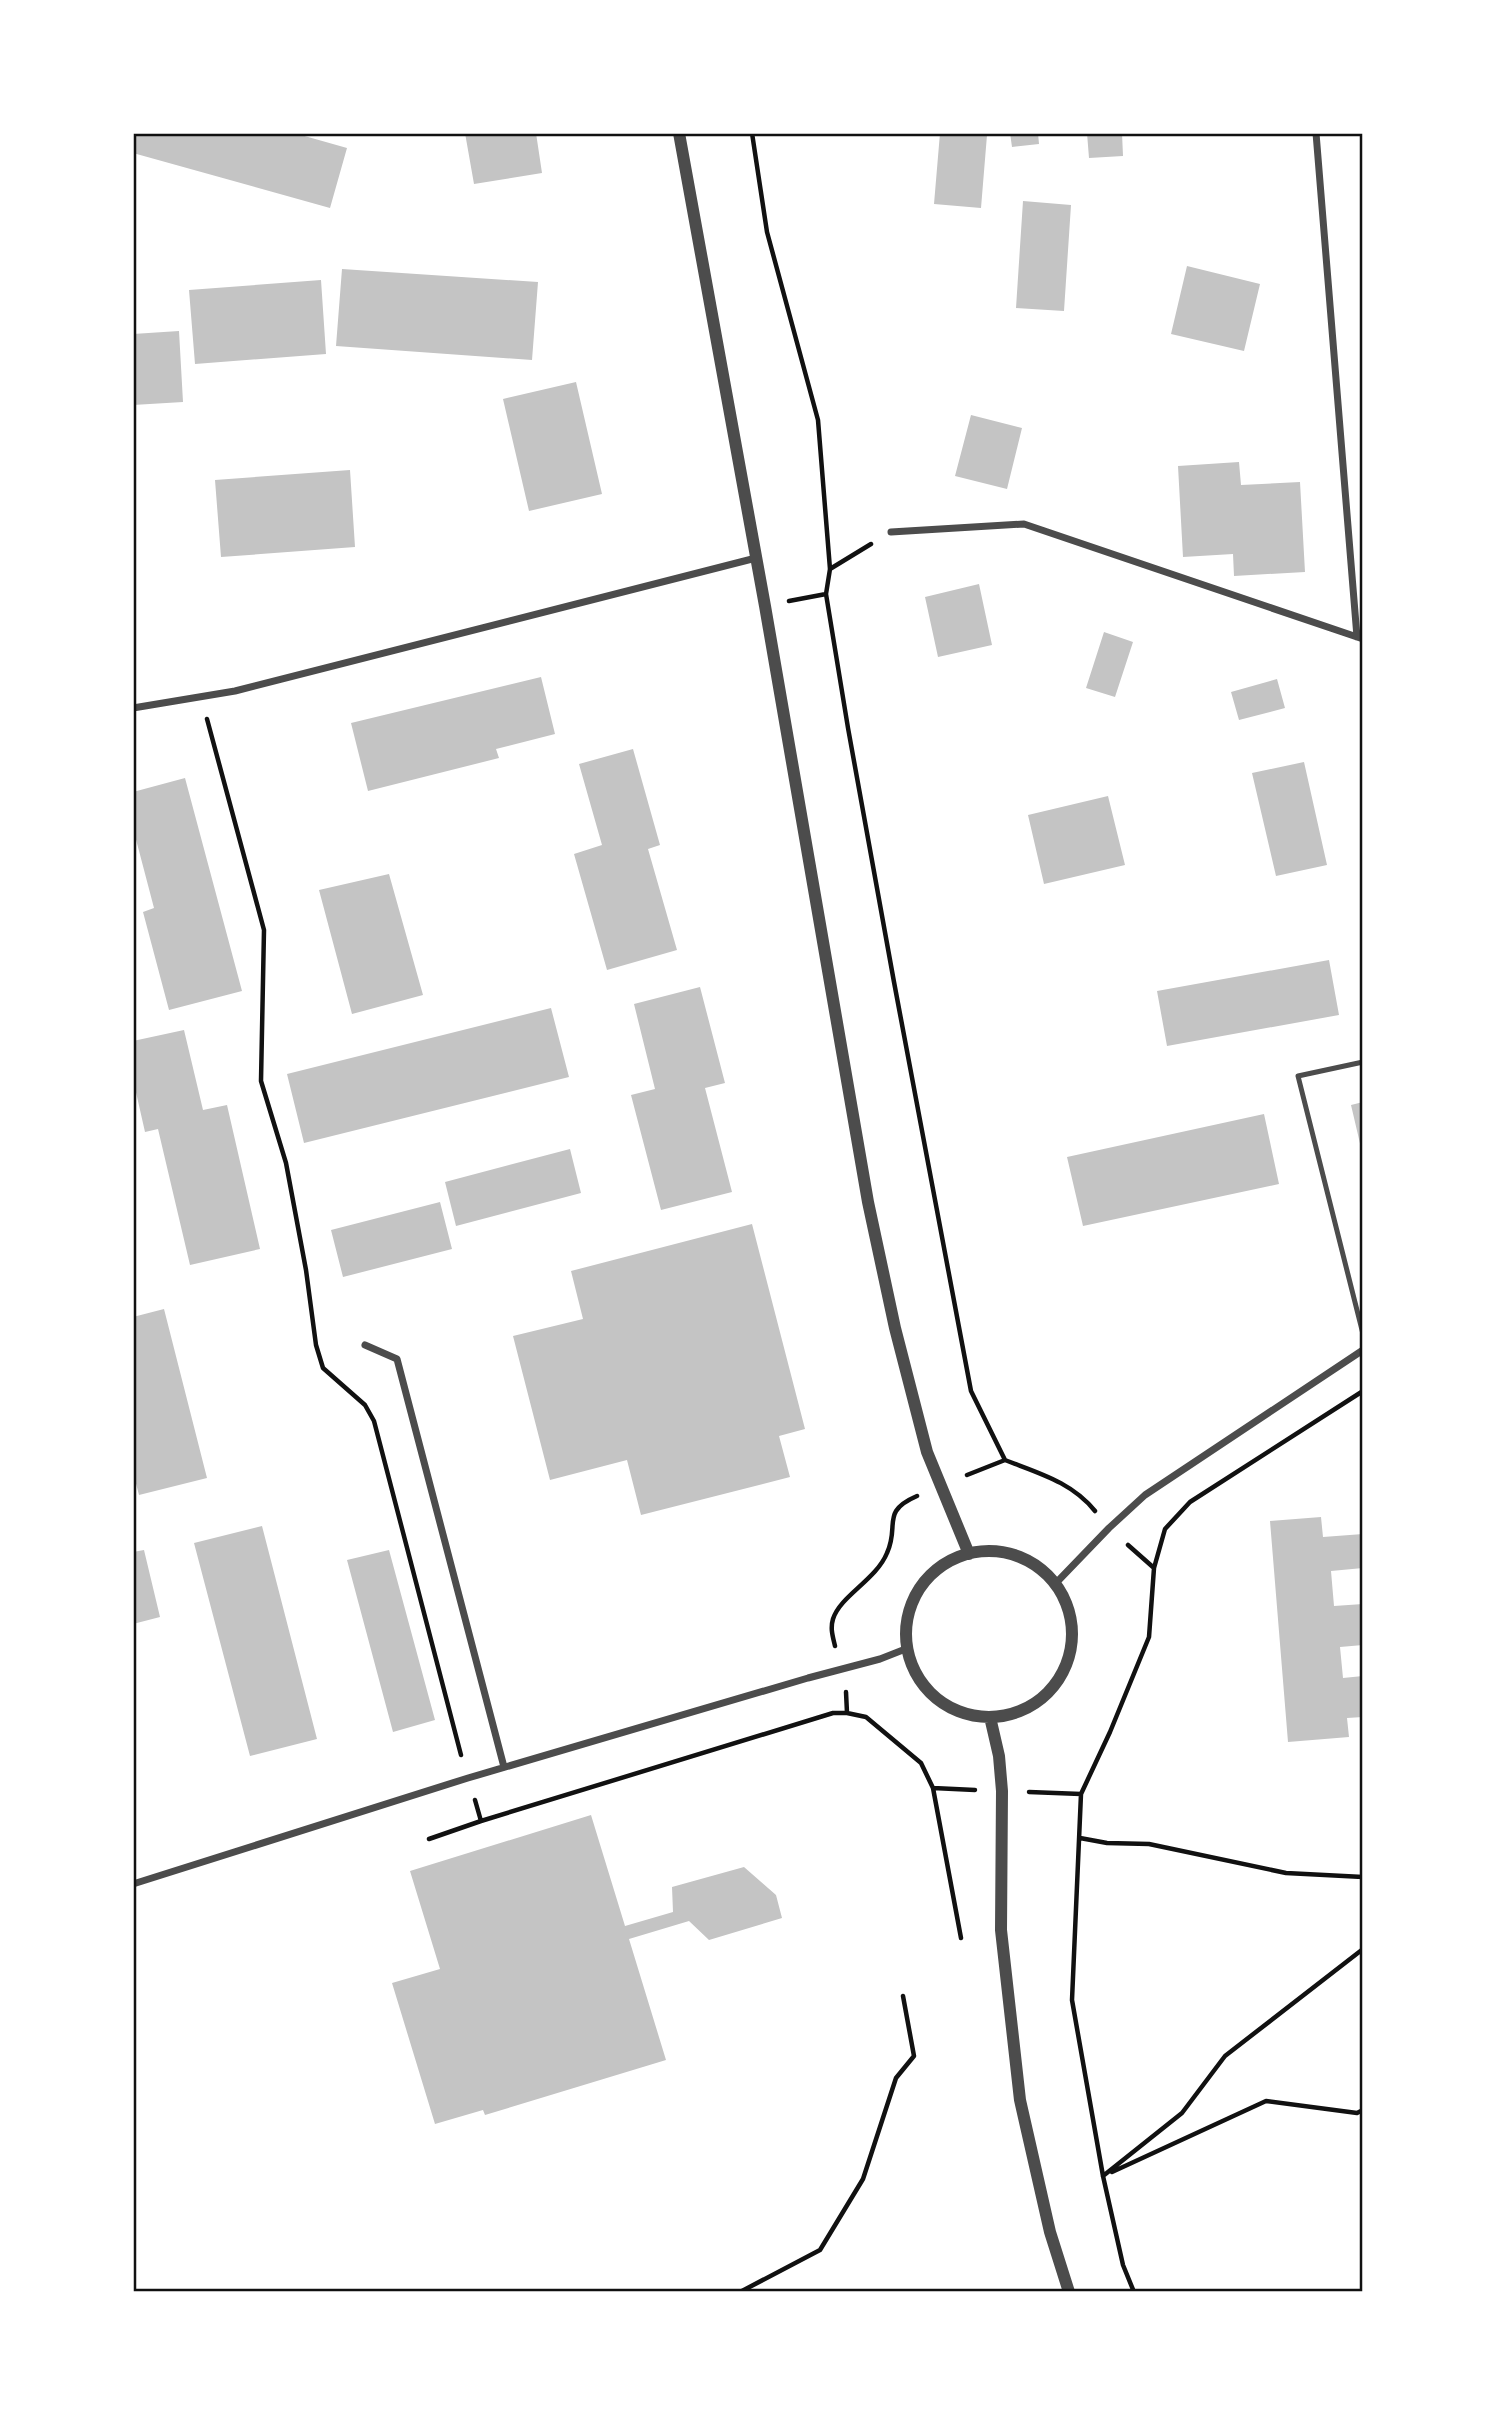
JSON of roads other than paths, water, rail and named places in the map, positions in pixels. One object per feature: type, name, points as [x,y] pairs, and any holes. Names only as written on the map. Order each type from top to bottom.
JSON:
[{"type":"street","points":[[679,133],[765,606],[868,1202],[895,1328],[927,1452],[969,1554]]},
{"type":"street","points":[[891,532],[1024,524],[1360,638],[1316,133]]},
{"type":"street","points":[[133,708],[235,691],[756,558]]},
{"type":"street","points":[[365,1345],[397,1359],[504,1767]]},
{"type":"street","points":[[1055,1583],[1145,1495],[1363,1350]]},
{"type":"street","points":[[987,1551],[1013,1554],[1037,1565],[1055,1583],[1068,1606],[1073,1632],[1069,1658],[1058,1682],[1040,1700],[1016,1713],[990,1717],[965,1713],[941,1702],[922,1684],[910,1660],[906,1635],[910,1609],[921,1586],[939,1567],[969,1554],[987,1551]]},
{"type":"street","points":[[133,1884],[504,1767],[880,1659],[908,1648]]},
{"type":"street","points":[[990,1717],[999,1756],[1002,1791],[1000,1930],[1020,2100],[1051,2232],[1069,2292]]},
{"type":"lane","points":[[1363,1062],[1298,1076],[1363,1334]]}]
